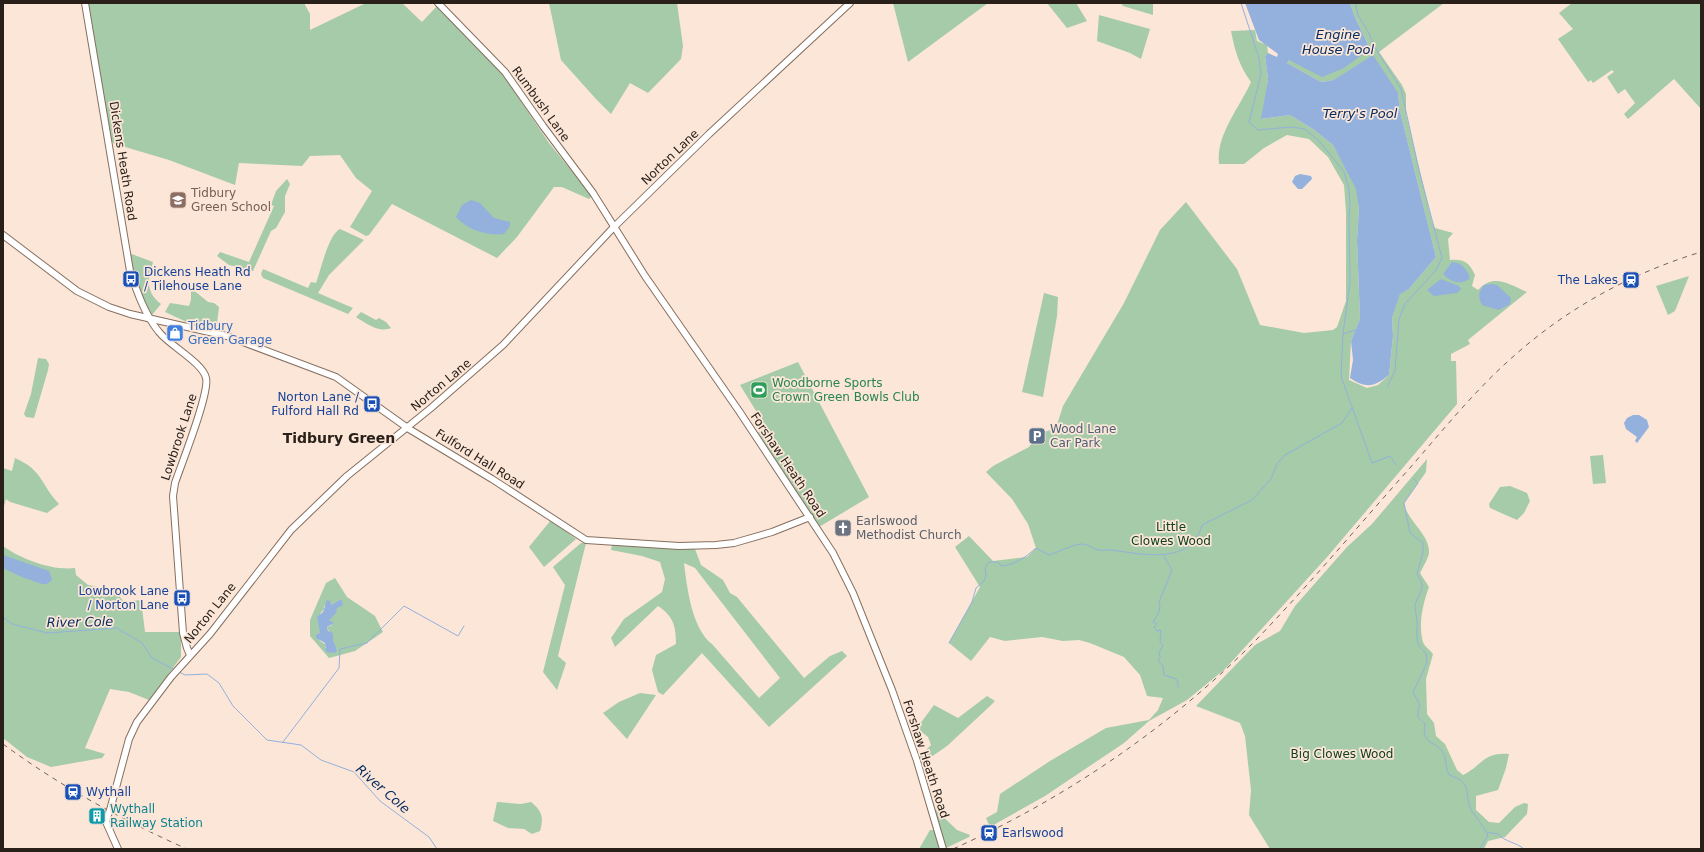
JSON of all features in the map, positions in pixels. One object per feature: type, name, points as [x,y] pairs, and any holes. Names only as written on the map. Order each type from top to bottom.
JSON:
[{"type":"street","name":"Dickens Heath Road","points":[[85,3],[130,271],[138,295],[151,319]]},
{"type":"street","name":"Rumbush Lane","points":[[438,3],[505,72],[593,193],[613,228]]},
{"type":"street","name":"Norton Lane","points":[[118,849],[106,822],[132,730],[141,715],[190,655],[210,634],[291,530],[346,476],[469,376],[503,345],[613,228],[709,134],[850,3]]},
{"type":"street","name":"Forshaw Heath Road","points":[[613,228],[833,553],[853,593],[904,724],[943,848]]},
{"type":"street","name":"Fulford Hall Road","points":[[3,235],[76,291],[109,307],[151,319],[227,336],[314,367],[344,381],[407,427],[499,483],[586,540],[679,546],[716,545],[734,543],[810,517]]},
{"type":"street","name":"Lowbrook Lane","points":[[151,319],[163,337],[201,369],[207,382],[202,402],[175,483],[173,496],[183,633],[186,648],[190,655]]},
{"type":"green space","points":[[88,3],[304,3],[310,14],[310,30],[366,3],[402,3],[422,22],[437,6],[502,73],[549,143],[592,196],[589,199],[562,187],[554,187],[517,237],[497,258],[392,204],[369,235],[366,236],[350,227],[372,191],[356,178],[340,155],[310,156],[302,166],[239,163],[235,185],[169,160],[115,144],[109,140]]},
{"type":"green space","points":[[549,3],[677,3],[683,46],[681,59],[648,93],[630,83],[611,114],[561,60]]},
{"type":"green space","points":[[893,3],[988,3],[908,62]]},
{"type":"green space","points":[[1047,3],[1076,3],[1087,21],[1067,28]]},
{"type":"green space","points":[[1121,3],[1153,3],[1153,15],[1123,6]]},
{"type":"green space","name":"Little Clowes Wood","points":[[1350,3],[1444,3],[1379,52],[1402,85],[1406,94],[1406,114],[1432,221],[1435,228],[1453,233],[1448,239],[1450,260],[1466,262],[1471,267],[1475,275],[1472,286],[1478,290],[1490,282],[1496,281],[1507,283],[1527,292],[1468,340],[1470,344],[1451,354],[1451,361],[1456,361],[1457,404],[1328,556],[1225,669],[1187,700],[1149,721],[1124,743],[1045,796],[990,827],[986,818],[997,812],[1000,794],[1050,761],[1106,728],[1149,720],[1158,710],[1163,698],[1147,696],[1140,675],[1124,657],[1079,640],[1063,641],[1042,637],[1005,641],[990,637],[971,661],[949,643],[980,587],[955,547],[969,536],[993,561],[1027,557],[1036,548],[1028,524],[1012,499],[986,472],[993,466],[1029,447],[1039,434],[1056,428],[1063,406],[1124,303],[1160,230],[1186,202],[1237,269],[1260,325],[1304,333],[1333,330],[1337,327],[1346,301],[1346,212],[1344,185],[1328,157],[1309,139],[1287,135],[1264,148],[1244,164],[1219,164],[1221,142],[1229,122],[1251,82],[1243,70],[1238,58],[1231,31],[1255,30],[1257,41],[1267,45],[1268,53],[1265,56],[1268,79],[1262,119],[1290,115],[1313,129],[1333,145],[1357,189],[1359,209],[1357,240],[1360,319],[1351,341],[1349,380],[1367,388],[1378,385],[1389,375],[1393,336],[1392,318],[1400,293],[1409,289],[1436,257],[1400,111],[1398,93],[1334,80],[1321,82],[1287,63],[1289,60],[1370,49]]},
{"type":"green space","points":[[1572,3],[1701,3],[1701,109],[1674,79],[1628,119],[1624,114],[1635,103],[1625,89],[1618,94],[1607,77],[1614,72],[1612,70],[1593,83],[1591,80],[1588,82],[1558,39],[1573,29],[1559,13]]},
{"type":"green space","points":[[1099,15],[1150,29],[1141,59],[1130,53],[1097,41]]},
{"type":"green space","points":[[287,179],[290,184],[285,196],[285,212],[276,228],[271,231],[253,271],[229,265],[217,256],[220,252],[249,262],[274,206],[271,205],[276,191]]},
{"type":"green space","points":[[340,229],[364,240],[329,275],[318,293],[353,308],[348,314],[263,278],[261,274],[263,269],[308,288],[311,282],[316,283],[328,245]]},
{"type":"green space","points":[[129,253],[153,262],[149,285],[152,295],[161,304],[152,315],[138,286]]},
{"type":"green space","points":[[1689,276],[1675,311],[1668,315],[1656,286]]},
{"type":"green space","points":[[191,288],[208,302],[214,303],[219,307],[216,331],[191,324],[165,312],[170,303],[189,306],[191,300]]},
{"type":"green space","points":[[1044,293],[1058,297],[1057,316],[1043,397],[1022,392]]},
{"type":"green space","points":[[361,312],[376,320],[379,318],[386,322],[391,328],[378,329],[369,325],[356,317]]},
{"type":"green space","points":[[38,358],[46,359],[49,364],[48,370],[34,418],[26,417],[24,414],[31,394]]},
{"type":"green space","points":[[798,362],[869,497],[819,527],[756,434],[766,427],[740,385]]},
{"type":"green space","points":[[1603,455],[1606,483],[1593,484],[1590,456]]},
{"type":"green space","points":[[15,458],[37,473],[59,504],[47,513],[10,502],[6,499],[3,510],[3,468],[12,471]]},
{"type":"green space","name":"Big Clowes Wood","points":[[1427,459],[1426,472],[1404,503],[1409,516],[1426,540],[1429,553],[1420,573],[1429,587],[1422,614],[1422,635],[1424,644],[1433,654],[1426,679],[1427,714],[1434,723],[1436,736],[1445,744],[1457,770],[1463,775],[1488,757],[1500,754],[1509,754],[1506,768],[1498,790],[1476,796],[1476,810],[1489,822],[1499,823],[1515,807],[1524,803],[1528,804],[1527,814],[1505,837],[1488,841],[1484,849],[1270,849],[1249,815],[1251,790],[1245,736],[1240,723],[1196,706],[1255,645],[1280,631],[1295,606],[1347,547],[1372,524]]},
{"type":"green space","points":[[1510,486],[1527,493],[1530,501],[1524,513],[1517,520],[1490,508],[1489,504],[1500,487]]},
{"type":"green space","points":[[551,520],[576,539],[544,567],[529,547]]},
{"type":"green space","points":[[581,543],[586,543],[558,656],[566,663],[557,690],[543,672],[565,585],[553,567]]},
{"type":"green space","points":[[612,545],[695,549],[701,565],[723,580],[730,593],[737,597],[804,678],[830,656],[842,651],[847,656],[769,727],[702,653],[663,695],[658,692],[652,670],[656,655],[676,644],[673,622],[667,613],[658,606],[615,647],[611,638],[624,619],[662,592],[665,579],[660,562],[642,556],[611,550]],"holes":[[[684,563],[695,568],[780,678],[759,698],[705,637],[700,629],[695,618],[689,596]]]},
{"type":"green space","points":[[3,546],[10,551],[37,563],[57,568],[75,568],[76,575],[88,585],[117,590],[124,602],[141,600],[145,632],[181,632],[181,657],[149,700],[129,692],[110,689],[85,748],[105,754],[102,758],[51,767],[27,757],[3,738]]},
{"type":"green space","points":[[335,578],[347,597],[375,616],[383,632],[355,651],[329,658],[310,636],[310,620],[326,583]],"holes":[[[341,599],[329,620],[332,625],[327,627],[337,650],[325,648],[325,644],[320,641],[316,635],[320,632],[320,614],[324,609],[324,606],[331,605]]]},
{"type":"green space","points":[[640,693],[656,695],[627,739],[603,713],[619,702]]},
{"type":"green space","points":[[987,696],[995,701],[947,746],[921,764],[919,757],[931,745],[928,737],[917,728],[934,705],[958,718]]},
{"type":"green space","points":[[497,802],[521,804],[531,802],[540,811],[542,822],[540,831],[532,834],[524,829],[508,828],[493,821]]},
{"type":"green space","points":[[934,808],[957,830],[970,835],[969,837],[946,848]]},
{"type":"green space","points":[[930,830],[934,830],[939,849],[919,849]]},
{"type":"water","name":"Terry's Pool","points":[[1245,3],[1350,3],[1370,49],[1344,68],[1322,77],[1289,60],[1287,63],[1321,82],[1334,80],[1373,55],[1398,93],[1400,111],[1436,257],[1409,289],[1400,294],[1392,318],[1393,336],[1389,375],[1375,384],[1361,384],[1350,378],[1353,360],[1351,341],[1360,319],[1357,240],[1359,209],[1356,189],[1333,145],[1313,129],[1290,115],[1261,119],[1268,79],[1265,56],[1268,53],[1277,57],[1278,54],[1259,40]]},
{"type":"water","points":[[1300,174],[1311,176],[1312,179],[1302,189],[1298,189],[1292,182],[1295,176]]},
{"type":"water","points":[[471,200],[480,203],[494,218],[510,222],[510,226],[504,234],[484,233],[472,229],[456,217],[462,205]]},
{"type":"water","points":[[1452,262],[1463,267],[1467,271],[1470,278],[1463,282],[1456,282],[1446,277],[1443,274]]},
{"type":"water","points":[[1441,279],[1459,286],[1461,289],[1457,293],[1434,296],[1427,290]]},
{"type":"water","points":[[1484,285],[1497,285],[1511,298],[1510,304],[1499,310],[1482,305],[1480,299],[1479,295]]},
{"type":"water","points":[[1633,415],[1639,415],[1647,420],[1649,427],[1637,443],[1635,441],[1637,437],[1626,429],[1624,423],[1627,418]]},
{"type":"water","points":[[3,555],[49,571],[52,580],[47,584],[42,584],[3,568]]},
{"type":"water","points":[[341,599],[343,605],[337,608],[336,613],[329,620],[334,623],[327,627],[328,631],[333,633],[333,640],[337,650],[335,653],[326,652],[325,643],[316,638],[316,635],[320,632],[317,617],[323,612],[327,600],[330,601],[331,605]]},
{"type":"waterway","points":[[1241,3],[1259,58],[1261,74],[1249,122],[1258,130],[1291,127],[1305,129],[1320,142],[1344,172],[1349,189],[1350,204],[1350,282],[1343,334],[1341,376],[1372,463],[1390,456],[1396,465]]},
{"type":"waterway","name":"Engine House Pool","points":[[1355,3],[1358,15],[1369,33],[1373,44],[1401,89],[1419,170],[1442,258],[1436,270],[1405,304],[1399,319],[1395,371],[1387,387]]},
{"type":"waterway","points":[[1343,334],[1356,330]]},
{"type":"waterway","points":[[949,643],[972,602],[976,588],[984,581],[986,575],[985,568],[989,562],[998,562],[1001,566],[1020,560],[1036,548],[1049,555],[1069,547],[1082,544],[1099,550],[1136,554],[1150,555],[1177,552],[1188,547],[1196,538],[1202,525],[1252,500],[1271,479],[1277,464],[1285,455],[1342,423],[1352,408]]},
{"type":"waterway","points":[[1414,479],[1418,483],[1404,503],[1410,533],[1423,543],[1423,552],[1417,574],[1422,584],[1422,588],[1415,606],[1418,642],[1419,646],[1426,653],[1427,663],[1413,692],[1420,705],[1418,717],[1425,724],[1425,735],[1429,741],[1439,748],[1444,754],[1449,775],[1457,778],[1466,786],[1469,805],[1486,832],[1498,834],[1504,839],[1524,849]]},
{"type":"waterway","points":[[1164,556],[1172,570],[1159,602],[1160,607],[1158,614],[1153,622],[1157,624],[1154,627],[1157,631],[1161,630],[1160,642],[1163,645],[1159,653],[1160,657],[1158,661],[1163,666],[1164,675],[1176,679],[1178,682],[1178,687]]},
{"type":"waterway","points":[[283,742],[339,668],[340,649],[367,643],[404,606],[458,636],[464,626]]},
{"type":"waterway","name":"River Cole","points":[[3,617],[12,624],[47,633],[117,628],[142,643],[152,658],[175,670]]},
{"type":"waterway","name":"River Cole","points":[[179,672],[185,675],[207,674],[219,683],[233,706],[267,740],[301,745],[321,760],[354,772],[380,801],[429,837],[437,849]]},
{"type":"waterway","points":[[1479,849],[1488,836],[1487,833]]},
{"type":"railway","points":[[953,849],[995,829],[1076,784],[1152,731],[1188,703],[1256,640],[1295,598],[1473,396],[1515,355],[1536,338],[1557,322],[1602,293],[1650,270],[1701,252]]},
{"type":"railway","points":[[3,744],[69,788],[115,814],[187,849]]},
{"type":"place","name":"Tidbury Green School","points":[[178,200]]},
{"type":"place","name":"Dickens Heath Rd / Tilehouse Lane","points":[[131,279]]},
{"type":"place","name":"The Lakes","points":[[1631,280]]},
{"type":"place","name":"Tidbury Green Garage","points":[[175,333]]},
{"type":"place","name":"Woodborne Sports Crown Green Bowls Club","points":[[759,390]]},
{"type":"place","name":"Norton Lane / Fulford Hall Rd","points":[[372,404]]},
{"type":"place","name":"Wood Lane Car Park","points":[[1037,436]]},
{"type":"place","name":"Earlswood Methodist Church","points":[[843,528]]},
{"type":"place","name":"Lowbrook Lane / Norton Lane","points":[[182,598]]},
{"type":"place","name":"Wythall","points":[[73,792]]},
{"type":"place","name":"Wythall Railway Station","points":[[97,816]]},
{"type":"place","name":"Earlswood","points":[[989,833]]},
{"type":"district","name":"Tidbury Green","points":[[339,438]]}]
